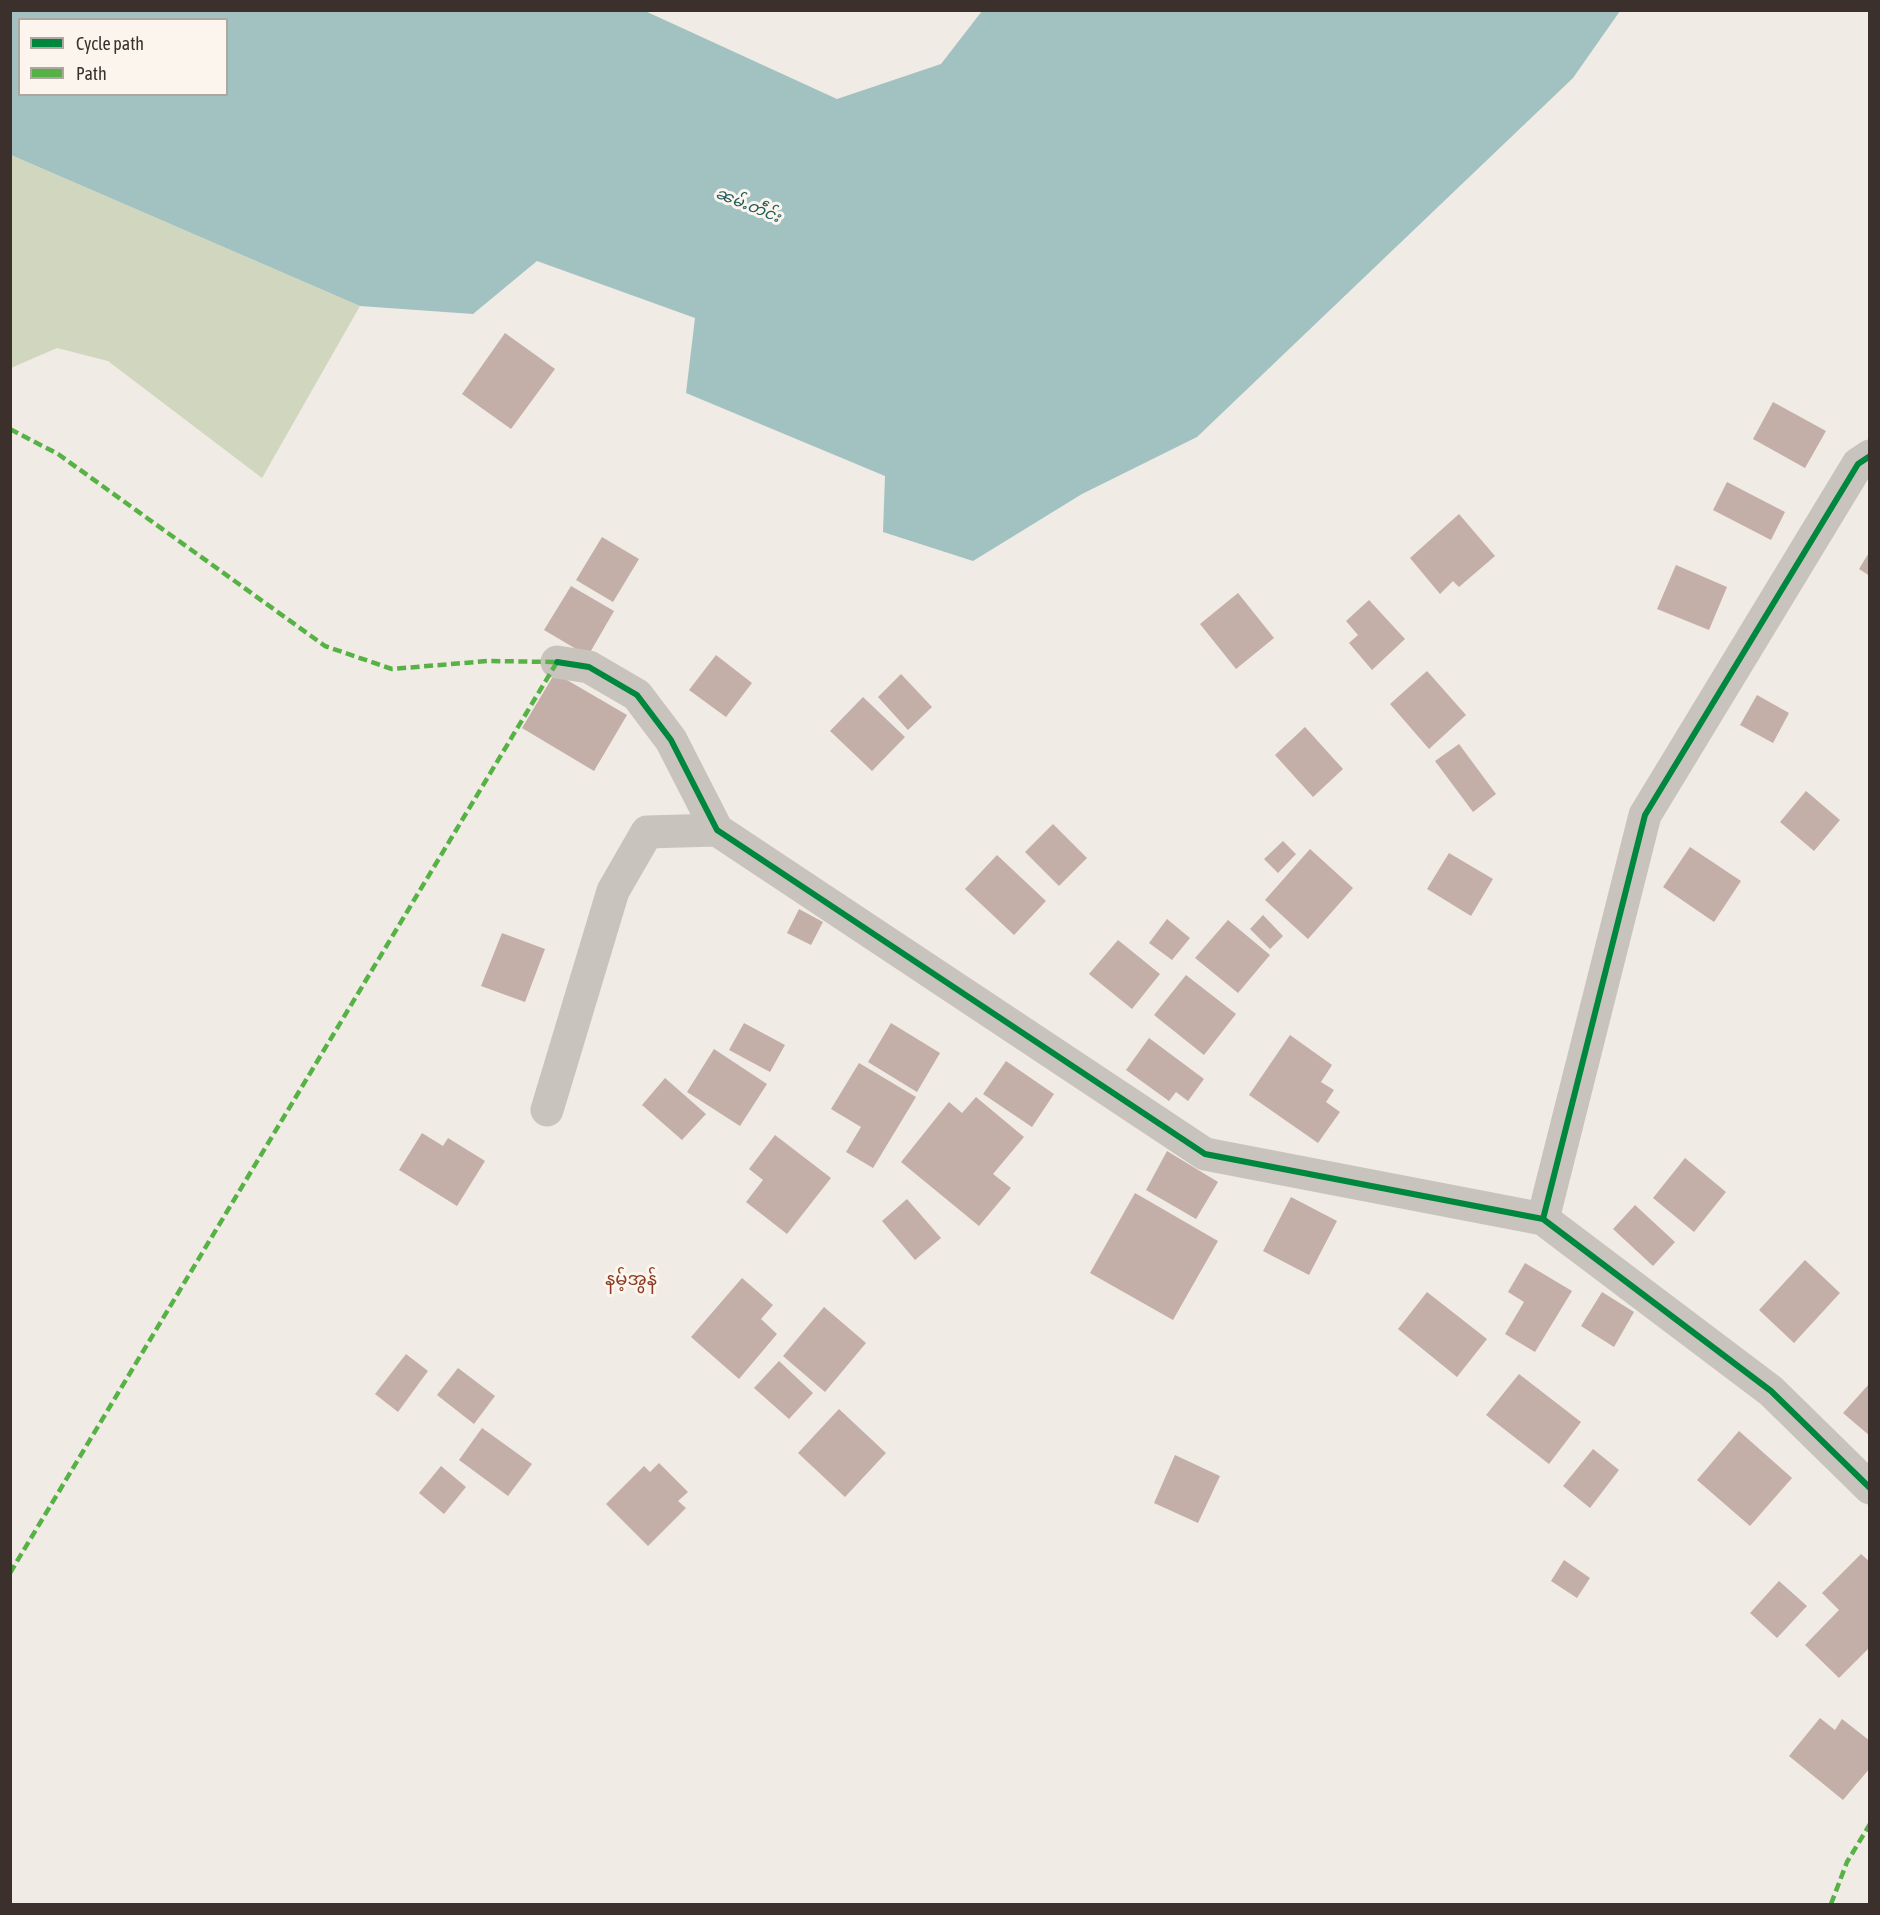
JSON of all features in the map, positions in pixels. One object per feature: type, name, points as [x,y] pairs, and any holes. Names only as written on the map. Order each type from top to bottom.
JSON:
[{"type":"street","points":[[1543,1219],[1645,815],[1858,464],[1869,456]]},
{"type":"street","points":[[557,662],[589,667],[637,695],[671,740],[717,830],[1204,1154],[1543,1219],[1771,1391],[1869,1488]]},
{"type":"street","points":[[547,1110],[613,891],[647,832],[717,830]]},
{"type":"green space","points":[[11,155],[360,306],[262,478],[108,361],[57,348],[11,368]]},
{"type":"water","name":"ၼမ်ႉတဵင်း","points":[[11,10],[645,11],[837,99],[941,64],[982,11],[1620,11],[1573,78],[1197,437],[1082,494],[973,561],[883,532],[885,476],[686,393],[695,318],[537,261],[473,314],[360,306],[11,155]]},
{"type":"building","points":[[505,333],[555,369],[511,429],[462,394]]},
{"type":"building","points":[[1773,402],[1826,431],[1805,468],[1753,439]]},
{"type":"building","points":[[1727,482],[1785,512],[1771,540],[1713,510]]},
{"type":"building","points":[[1459,514],[1495,556],[1459,587],[1453,581],[1440,594],[1410,558]]},
{"type":"building","points":[[602,537],[639,559],[613,602],[576,580]]},
{"type":"building","points":[[1870,551],[1870,576],[1859,569]]},
{"type":"building","points":[[1676,565],[1727,587],[1709,630],[1657,609]]},
{"type":"building","points":[[571,586],[614,611],[588,656],[544,630]]},
{"type":"building","points":[[1238,593],[1274,638],[1236,669],[1200,624]]},
{"type":"building","points":[[1369,600],[1405,639],[1372,670],[1349,643],[1358,635],[1346,621]]},
{"type":"building","points":[[716,655],[752,683],[726,717],[689,690]]},
{"type":"building","points":[[1427,671],[1466,715],[1429,749],[1390,704]]},
{"type":"building","points":[[555,673],[627,715],[594,771],[522,728]]},
{"type":"building","points":[[901,674],[932,707],[908,730],[878,697]]},
{"type":"building","points":[[1757,695],[1789,713],[1773,743],[1740,725]]},
{"type":"building","points":[[863,697],[905,737],[872,771],[830,731]]},
{"type":"building","points":[[1305,727],[1343,769],[1313,797],[1275,755]]},
{"type":"building","points":[[1459,744],[1496,794],[1473,812],[1435,761]]},
{"type":"building","points":[[1806,791],[1840,820],[1814,851],[1780,822]]},
{"type":"building","points":[[1053,824],[1087,858],[1059,886],[1025,852]]},
{"type":"building","points":[[1283,841],[1296,854],[1278,873],[1264,859]]},
{"type":"building","points":[[1690,847],[1741,881],[1714,922],[1663,887]]},
{"type":"building","points":[[1310,849],[1353,888],[1308,939],[1265,900]]},
{"type":"building","points":[[1449,853],[1493,879],[1471,916],[1427,889]]},
{"type":"building","points":[[997,855],[1046,901],[1014,935],[965,889]]},
{"type":"building","points":[[799,909],[823,922],[811,945],[787,933]]},
{"type":"building","points":[[1263,915],[1283,936],[1270,949],[1250,929]]},
{"type":"building","points":[[1167,919],[1190,938],[1172,960],[1149,943]]},
{"type":"building","points":[[1228,920],[1270,955],[1238,993],[1195,958]]},
{"type":"building","points":[[502,933],[545,949],[525,1002],[481,986]]},
{"type":"building","points":[[1118,940],[1160,974],[1132,1009],[1089,974]]},
{"type":"building","points":[[1186,975],[1236,1014],[1204,1055],[1154,1015]]},
{"type":"building","points":[[744,1023],[785,1045],[770,1072],[729,1050]]},
{"type":"building","points":[[891,1023],[940,1053],[917,1092],[868,1062]]},
{"type":"building","points":[[1290,1035],[1332,1065],[1321,1082],[1334,1090],[1326,1102],[1340,1112],[1318,1143],[1249,1095]]},
{"type":"building","points":[[1149,1038],[1204,1079],[1188,1101],[1176,1092],[1169,1101],[1126,1070]]},
{"type":"building","points":[[714,1049],[767,1084],[740,1126],[687,1092]]},
{"type":"building","points":[[1006,1061],[1054,1094],[1032,1127],[983,1094]]},
{"type":"building","points":[[859,1063],[916,1097],[873,1168],[846,1152],[861,1127],[831,1109]]},
{"type":"building","points":[[665,1078],[706,1114],[682,1140],[642,1105]]},
{"type":"building","points":[[976,1097],[1024,1137],[993,1174],[1011,1188],[979,1226],[901,1162],[949,1102],[962,1113]]},
{"type":"building","points":[[422,1133],[443,1146],[448,1138],[485,1161],[457,1206],[399,1170]]},
{"type":"building","points":[[775,1135],[831,1178],[787,1234],[746,1202],[763,1180],[749,1169]]},
{"type":"building","points":[[1167,1151],[1218,1182],[1196,1219],[1146,1190]]},
{"type":"building","points":[[1685,1158],[1726,1192],[1694,1232],[1653,1198]]},
{"type":"building","points":[[1135,1193],[1218,1241],[1173,1320],[1090,1273]]},
{"type":"building","points":[[1291,1197],[1337,1221],[1309,1275],[1263,1251]]},
{"type":"building","points":[[907,1199],[941,1238],[915,1260],[882,1221]]},
{"type":"building","points":[[1635,1205],[1675,1242],[1653,1266],[1613,1229]]},
{"type":"building","points":[[1805,1260],[1840,1293],[1794,1343],[1759,1310]]},
{"type":"building","points":[[1525,1263],[1572,1291],[1535,1352],[1505,1334],[1524,1302],[1508,1292]]},
{"type":"building","points":[[742,1278],[773,1305],[761,1319],[777,1334],[739,1379],[691,1337]]},
{"type":"building","points":[[1427,1292],[1487,1339],[1457,1377],[1398,1329]]},
{"type":"building","points":[[1602,1292],[1634,1312],[1614,1347],[1581,1326]]},
{"type":"building","points":[[824,1307],[866,1343],[825,1392],[783,1356]]},
{"type":"building","points":[[406,1354],[428,1371],[398,1412],[375,1394]]},
{"type":"building","points":[[779,1361],[813,1393],[789,1419],[754,1388]]},
{"type":"building","points":[[458,1368],[495,1396],[474,1424],[437,1395]]},
{"type":"building","points":[[1519,1374],[1581,1422],[1549,1464],[1486,1415]]},
{"type":"building","points":[[1870,1383],[1870,1436],[1843,1413]]},
{"type":"building","points":[[839,1409],[886,1453],[845,1497],[798,1453]]},
{"type":"building","points":[[482,1428],[532,1464],[508,1496],[459,1460]]},
{"type":"building","points":[[1739,1431],[1792,1478],[1750,1526],[1697,1480]]},
{"type":"building","points":[[1593,1449],[1619,1470],[1590,1508],[1563,1486]]},
{"type":"building","points":[[1175,1455],[1220,1476],[1198,1523],[1154,1503]]},
{"type":"building","points":[[659,1463],[688,1492],[678,1501],[686,1508],[648,1546],[606,1504],[644,1466],[650,1472]]},
{"type":"building","points":[[441,1466],[466,1487],[444,1514],[419,1493]]},
{"type":"building","points":[[1861,1554],[1870,1562],[1870,1647],[1839,1678],[1805,1645],[1839,1610],[1822,1593]]},
{"type":"building","points":[[1564,1560],[1590,1578],[1577,1598],[1551,1581]]},
{"type":"building","points":[[1779,1581],[1807,1606],[1777,1638],[1750,1613]]},
{"type":"building","points":[[1820,1718],[1835,1730],[1842,1719],[1870,1741],[1870,1768],[1843,1800],[1789,1756]]},
{"type":"marked path","points":[[10,429],[58,454],[325,646],[392,669],[488,661],[557,662]]},
{"type":"marked path","points":[[10,1573],[557,662]]},
{"type":"marked path","points":[[1831,1904],[1847,1862],[1870,1824]]},
{"type":"cycle path","points":[[1543,1219],[1645,815],[1858,464],[1870,456]]},
{"type":"cycle path","points":[[557,662],[589,667],[637,695],[671,740],[717,830],[1205,1154],[1543,1219],[1771,1391],[1870,1488]]},
{"type":"district","name":"နမ့်အွန်","points":[[631,1279]]}]
